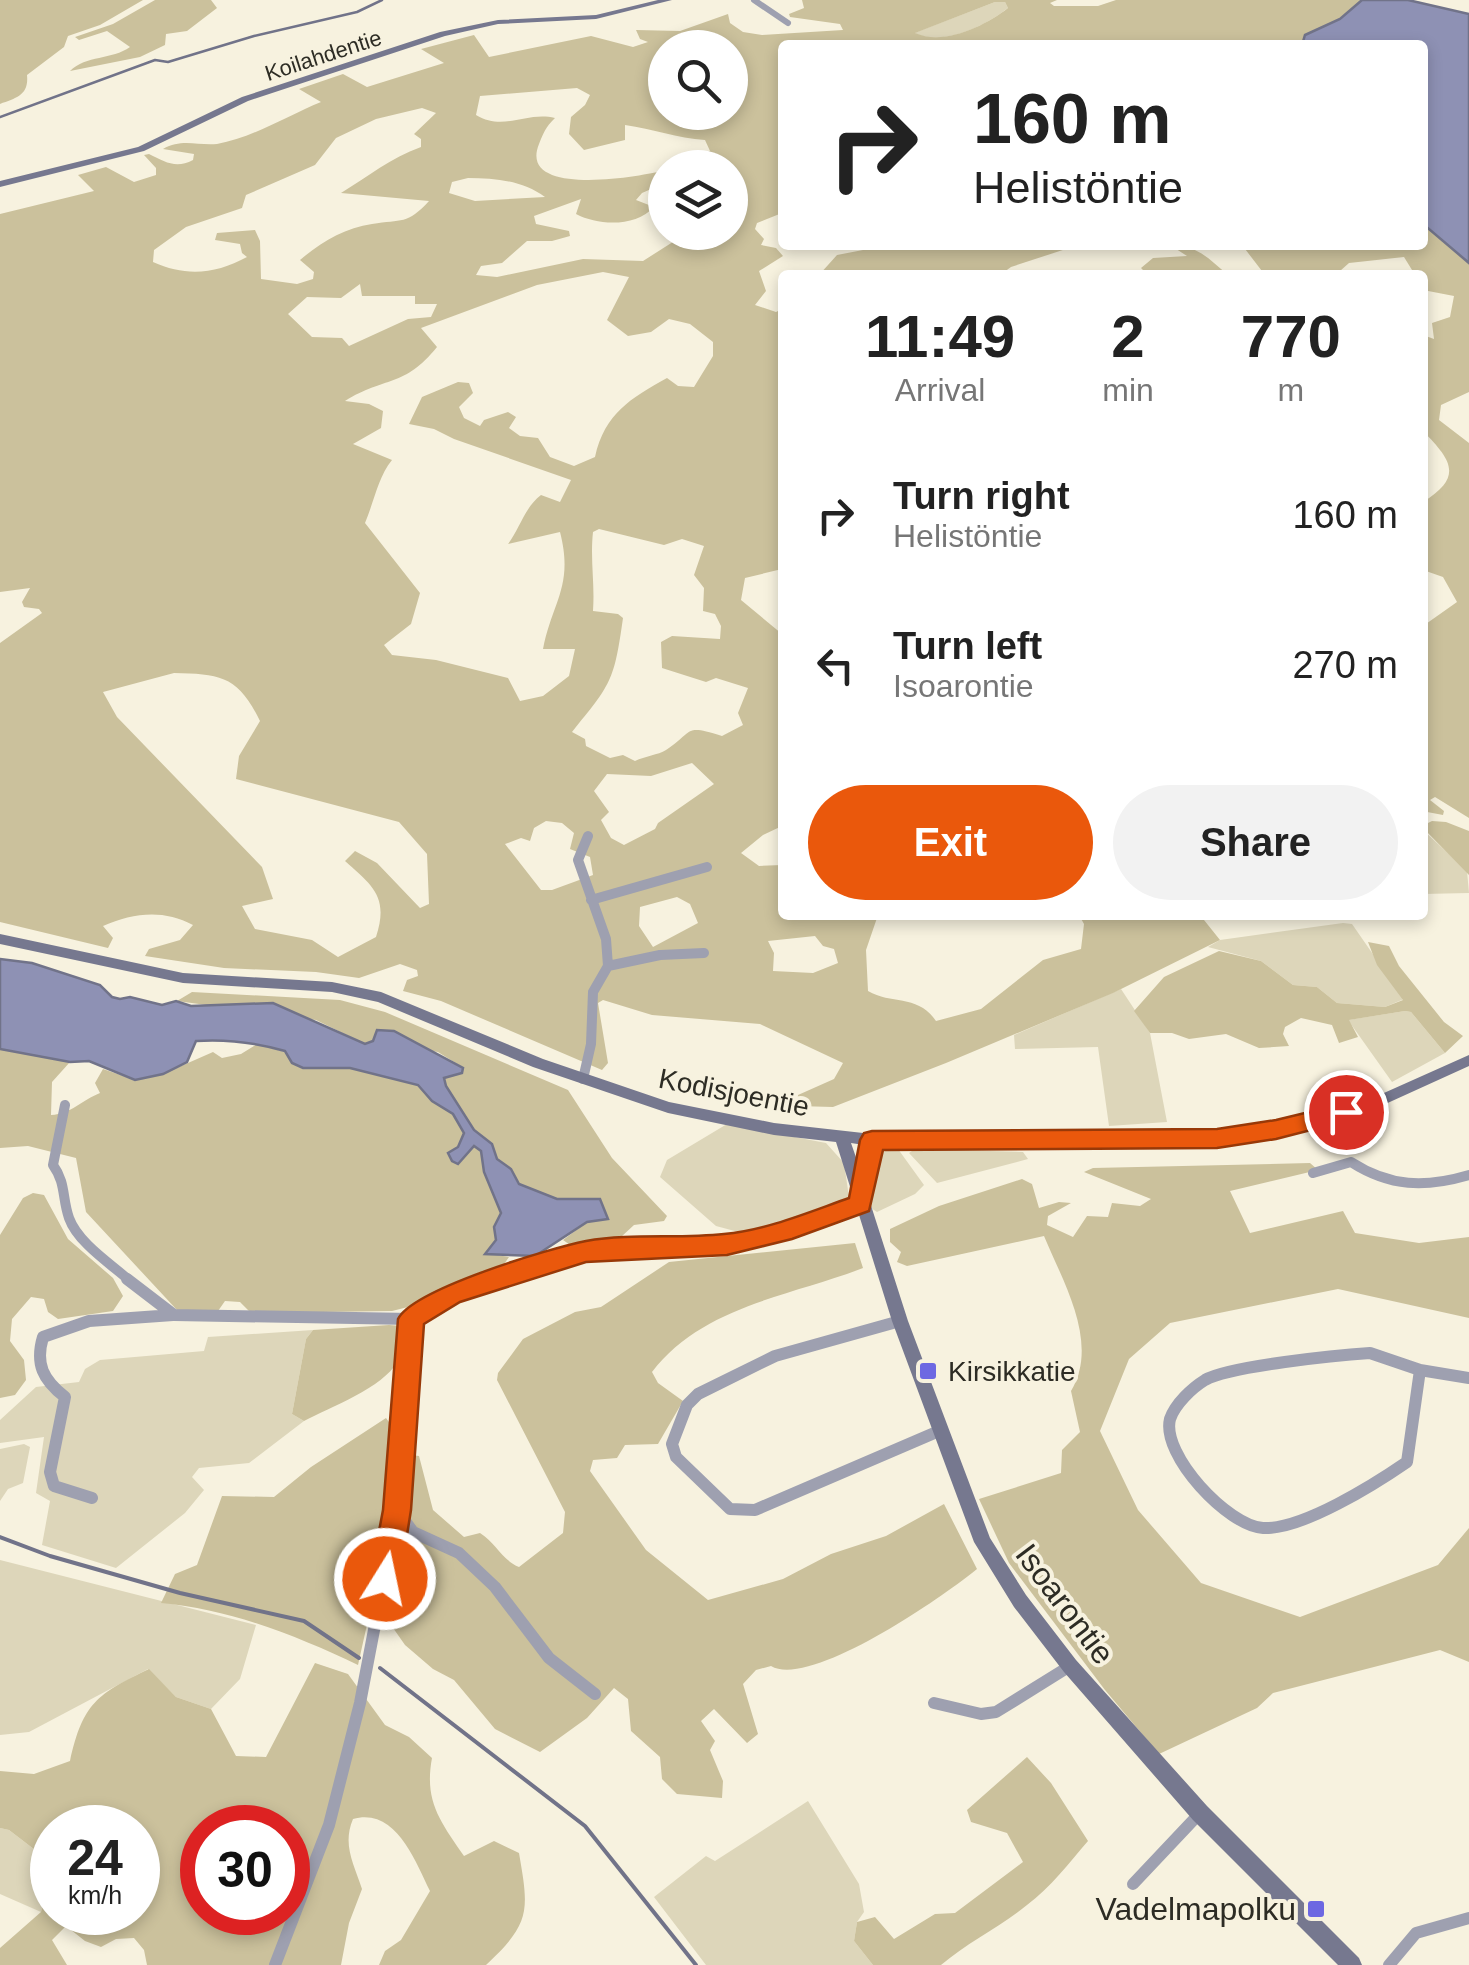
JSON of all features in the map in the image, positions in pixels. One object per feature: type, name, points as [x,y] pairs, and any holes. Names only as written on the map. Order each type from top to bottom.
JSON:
[{"type":"street","name":"Koilahdentie","points":[[0,184],[141,149],[245,99],[442,34],[498,22],[596,17],[668,0]]},
{"type":"street","points":[[754,0],[788,22]]},
{"type":"street","points":[[583,1079],[591,1044],[592,992],[608,966],[606,940],[578,860],[588,836]]},
{"type":"street","points":[[591,900],[707,866]]},
{"type":"street","name":"Kodisjoentie","points":[[0,939],[183,978],[332,988],[381,998],[583,1079],[668,1107],[774,1129],[842,1138],[1217,1138],[1320,1120],[1370,1105],[1469,1060]]},
{"type":"street","points":[[608,966],[648,957],[704,953]]},
{"type":"street","points":[[64,1105],[53,1165],[64,1181],[69,1218],[78,1233],[109,1263],[174,1315]]},
{"type":"street","name":"Isoarontie","points":[[842,1138],[900,1321],[983,1542],[1020,1601],[1070,1666],[1200,1813],[1352,1965]]},
{"type":"street","points":[[92,1498],[54,1486],[50,1472],[65,1397],[46,1384],[36,1355],[43,1336],[55,1330],[137,1316],[412,1319],[452,1293],[586,1252],[727,1245],[792,1229],[860,1201],[872,1140]]},
{"type":"street","points":[[1313,1173],[1352,1162],[1387,1182],[1410,1187],[1435,1186],[1469,1175]]},
{"type":"street","points":[[275,1965],[329,1825],[360,1703],[397,1510],[412,1319]]},
{"type":"street","points":[[900,1321],[775,1356],[698,1394],[687,1405],[672,1444],[676,1457],[730,1509],[755,1510],[939,1431]]},
{"type":"street","points":[[1420,1370],[1407,1462],[1376,1483],[1289,1524],[1261,1528],[1234,1517],[1206,1492],[1172,1442],[1170,1420],[1185,1396],[1208,1378],[1328,1356],[1370,1353],[1420,1370],[1469,1378]]},
{"type":"street","points":[[397,1510],[413,1532],[459,1553],[495,1587],[549,1658],[595,1694]]},
{"type":"street","points":[[934,1703],[955,1703],[986,1714],[1006,1711],[1070,1666]]},
{"type":"street","points":[[1133,1884],[1200,1813]]},
{"type":"street","points":[[1388,1965],[1416,1933],[1469,1918]]},
{"type":"shaded area","points":[[0,0],[143,0],[100,25],[68,36],[64,47],[27,75],[21,95],[0,104]]},
{"type":"shaded area","points":[[155,0],[211,0],[217,8],[187,31],[166,34],[165,45],[140,57],[70,71],[84,62],[130,47],[107,31],[79,40],[75,37],[113,24]]},
{"type":"shaded area","points":[[802,0],[1057,0],[1050,3],[1098,6],[1116,0],[1362,0],[1340,19],[1305,35],[1304,40],[778,40],[778,215],[757,223],[755,229],[764,239],[761,245],[776,248],[783,256],[759,271],[766,291],[755,305],[778,311],[778,570],[745,578],[741,600],[778,631],[778,828],[741,853],[759,866],[778,865],[778,920],[876,920],[866,950],[868,991],[913,1003],[936,1021],[981,1009],[1043,960],[1081,949],[1082,920],[1204,920],[1220,940],[1113,993],[833,1107],[797,1106],[798,1095],[834,1079],[843,1063],[760,1024],[652,1015],[603,1000],[598,1003],[608,1063],[602,1070],[441,1001],[403,991],[407,980],[418,976],[417,970],[400,964],[359,978],[224,968],[145,956],[149,949],[180,940],[193,925],[159,915],[126,918],[103,926],[113,938],[108,948],[0,922],[0,643],[42,613],[24,607],[22,602],[30,588],[0,592],[0,214],[94,191],[78,175],[106,167],[134,182],[156,175],[156,168],[144,155],[187,163],[194,154],[163,149],[183,143],[217,144],[244,137],[321,102],[299,89],[343,74],[367,87],[444,63],[421,49],[474,35],[489,57],[591,36],[633,47],[648,42],[648,130],[625,125],[625,140],[584,150],[569,134],[571,117],[590,95],[577,88],[480,96],[476,115],[496,122],[555,118],[539,144],[537,161],[546,172],[585,180],[648,173],[648,190],[636,200],[648,205],[648,212],[627,221],[595,221],[576,214],[581,199],[534,216],[536,224],[569,231],[570,236],[527,241],[502,263],[481,266],[476,275],[497,277],[583,259],[643,261],[660,250],[748,250],[748,150],[710,150],[705,140],[650,130],[748,130],[748,33],[843,30],[840,24],[789,14],[804,8]],"holes":[[[995,2],[1005,2],[1008,8],[951,36],[915,33]],[[422,108],[436,113],[414,134],[421,139],[421,147],[341,193],[429,201],[409,218],[352,229],[316,247],[300,260],[314,272],[313,279],[297,284],[261,279],[260,241],[255,230],[217,233],[215,240],[240,244],[247,257],[224,267],[201,272],[153,262],[154,250],[186,227],[242,208],[246,195],[315,165],[336,138],[376,119]],[[468,178],[499,180],[528,187],[545,197],[475,201],[449,193],[452,182]],[[603,272],[629,277],[607,320],[628,336],[651,332],[669,319],[690,324],[713,342],[713,356],[694,387],[678,386],[667,378],[621,409],[605,429],[595,457],[574,466],[550,457],[538,438],[520,436],[509,428],[516,417],[508,412],[484,420],[480,426],[464,418],[459,407],[473,393],[469,383],[458,382],[422,397],[409,424],[434,429],[571,480],[560,502],[541,495],[535,500],[508,544],[560,532],[563,580],[543,649],[575,649],[569,676],[543,696],[520,701],[508,678],[436,660],[392,655],[384,645],[411,624],[420,593],[365,523],[392,460],[353,444],[381,428],[383,411],[369,404],[345,401],[404,376],[425,360],[437,347],[421,328],[537,285]],[[360,284],[362,296],[415,296],[415,304],[437,304],[431,317],[408,319],[349,346],[342,338],[312,337],[288,314],[307,297],[341,298]],[[599,529],[664,545],[682,539],[704,546],[694,575],[704,588],[703,611],[715,614],[721,626],[720,639],[672,636],[661,642],[662,668],[706,682],[716,678],[748,688],[738,713],[743,725],[722,736],[690,731],[666,750],[635,761],[623,755],[610,758],[586,746],[585,739],[572,732],[609,681],[623,618],[593,611],[593,532]],[[174,673],[216,677],[236,686],[260,721],[239,756],[236,779],[399,822],[427,854],[429,904],[420,908],[377,863],[355,851],[345,861],[376,893],[381,912],[376,937],[338,957],[312,940],[255,929],[242,906],[273,899],[262,867],[117,717],[103,692]],[[692,763],[714,784],[655,829],[624,845],[611,838],[601,820],[609,812],[594,791],[607,774],[651,776]],[[546,821],[562,823],[574,833],[570,849],[590,857],[593,875],[552,890],[541,890],[505,844],[521,838],[530,841],[534,828]],[[677,897],[690,904],[698,923],[653,947],[639,926],[640,907]],[[815,936],[823,946],[834,949],[838,963],[813,973],[773,971],[774,953],[768,941]]]},
{"type":"shaded area","points":[[995,2],[1005,2],[1008,8],[963,33],[938,38],[914,33]]},
{"type":"shaded area","points":[[728,14],[730,23],[740,30],[683,30]]},
{"type":"shaded area","points":[[636,30],[648,30],[648,42],[640,39]]},
{"type":"shaded area","points":[[1428,228],[1469,263],[1469,392],[1441,405],[1439,420],[1469,443],[1469,818],[1435,797],[1430,800],[1444,811],[1443,815],[1428,812],[1428,622],[1457,602],[1443,577],[1428,572],[1428,499],[1445,484],[1449,467],[1428,437],[1428,337],[1434,339],[1432,323],[1450,317],[1454,296],[1428,291],[1428,270],[1412,270],[1404,257],[1349,263],[1341,270],[1261,270],[1246,250],[1428,250]]},
{"type":"shaded area","points":[[863,250],[1063,250],[1007,270],[824,270],[837,255]]},
{"type":"shaded area","points":[[1178,250],[1195,250],[1222,270],[1141,268],[1153,258],[1187,256]]},
{"type":"shaded area","points":[[1446,822],[1469,831],[1469,875],[1428,833],[1428,823]]},
{"type":"shaded area","points":[[1428,835],[1467,871],[1469,893],[1428,894]]},
{"type":"shaded area","points":[[1352,924],[1404,999],[1385,1007],[1337,1003],[1317,987],[1293,985],[1261,961],[1208,947],[1220,940]]},
{"type":"shaded area","points":[[1368,942],[1389,946],[1399,966],[1444,1022],[1463,1036],[1445,1053],[1411,1012],[1405,1011],[1349,1020],[1358,1037],[1339,1043],[1332,1025],[1301,1018],[1285,1027],[1283,1034],[1289,1046],[1259,1048],[1226,1034],[1189,1039],[1172,1033],[1150,1033],[1134,1011],[1164,977],[1219,951],[1261,961],[1293,985],[1317,987],[1337,1003],[1385,1007],[1403,1000],[1377,965]]},
{"type":"shaded area","points":[[1121,989],[1150,1033],[1167,1122],[1109,1126],[1098,1047],[1015,1049],[1014,1035]]},
{"type":"shaded area","points":[[192,992],[340,1000],[385,1012],[568,1090],[612,1158],[667,1216],[664,1221],[634,1225],[621,1237],[576,1249],[563,1240],[587,1222],[557,1199],[519,1184],[511,1169],[497,1160],[492,1144],[474,1131],[444,1078],[462,1073],[462,1067],[438,1052],[365,1044],[316,1020],[177,1001]]},
{"type":"shaded area","points":[[1411,1012],[1445,1053],[1392,1082],[1348,1020]]},
{"type":"shaded area","points":[[257,1044],[285,1052],[292,1063],[350,1068],[418,1085],[432,1101],[453,1114],[464,1133],[458,1147],[459,1164],[474,1146],[482,1151],[484,1173],[501,1213],[494,1227],[497,1239],[486,1253],[509,1257],[502,1267],[420,1304],[392,1311],[251,1313],[240,1302],[225,1301],[218,1311],[177,1310],[86,1212],[76,1158],[28,1146],[0,1148],[0,1049],[70,1062],[52,1082],[51,1115],[100,1093],[95,1083],[103,1069],[135,1080],[163,1074],[213,1052],[222,1058],[241,1054]]},
{"type":"shaded area","points":[[727,1124],[826,1143],[844,1163],[849,1197],[833,1210],[746,1234],[716,1226],[660,1177],[667,1160]]},
{"type":"shaded area","points":[[898,1149],[924,1185],[915,1194],[877,1212],[871,1208],[869,1193],[880,1154]]},
{"type":"shaded area","points":[[915,1149],[1023,1152],[1028,1159],[937,1183],[909,1153]]},
{"type":"shaded area","points":[[1310,1163],[1318,1170],[1230,1191],[1250,1233],[1343,1211],[1355,1233],[1419,1243],[1469,1237],[1469,1318],[1338,1289],[1170,1323],[1129,1359],[1100,1431],[1138,1510],[1201,1583],[1300,1617],[1438,1565],[1469,1528],[1469,1662],[1440,1650],[1273,1693],[1257,1708],[1159,1754],[1009,1563],[979,1499],[1061,1473],[1062,1450],[1080,1432],[1071,1391],[1082,1353],[1080,1333],[1069,1293],[1044,1236],[907,1266],[897,1262],[901,1252],[890,1242],[890,1229],[939,1206],[1022,1179],[1032,1184],[1039,1208],[1071,1203],[1048,1216],[1047,1225],[1073,1237],[1087,1216],[1108,1217],[1112,1203],[1140,1206],[1151,1199],[1084,1172],[1093,1168]]},
{"type":"shaded area","points":[[33,1193],[44,1195],[68,1239],[113,1278],[123,1296],[113,1311],[58,1319],[48,1312],[44,1299],[31,1297],[12,1319],[10,1341],[24,1360],[26,1380],[15,1395],[0,1398],[0,1235],[23,1198]]},
{"type":"shaded area","points":[[855,1243],[863,1268],[722,1317],[672,1350],[652,1372],[658,1383],[683,1401],[658,1444],[625,1445],[617,1458],[593,1460],[590,1471],[646,1550],[708,1600],[783,1579],[831,1554],[886,1536],[944,1504],[977,1569],[907,1618],[844,1653],[790,1670],[771,1666],[756,1670],[743,1684],[758,1734],[747,1743],[714,1709],[701,1721],[715,1741],[710,1750],[723,1781],[722,1798],[677,1794],[662,1779],[660,1757],[631,1731],[628,1699],[614,1688],[587,1718],[540,1752],[495,1729],[454,1680],[433,1669],[405,1645],[391,1625],[370,1611],[358,1665],[262,1625],[212,1611],[161,1603],[175,1574],[197,1565],[222,1496],[274,1497],[311,1467],[386,1418],[397,1433],[397,1453],[419,1456],[433,1510],[464,1537],[480,1533],[519,1567],[563,1533],[565,1512],[497,1380],[523,1339],[575,1312],[601,1307],[669,1262]]},
{"type":"shaded area","points":[[401,1326],[405,1331],[399,1359],[390,1371],[355,1396],[304,1421],[292,1414],[306,1339],[313,1330]]},
{"type":"shaded area","points":[[313,1330],[306,1339],[292,1414],[304,1421],[249,1463],[199,1468],[192,1477],[204,1490],[185,1513],[116,1568],[42,1545],[50,1501],[36,1493],[44,1437],[0,1443],[0,1420],[36,1387],[79,1382],[85,1369],[100,1360],[204,1351],[208,1337]]},
{"type":"shaded area","points":[[24,1444],[30,1447],[23,1483],[8,1489],[0,1501],[0,1449]]},
{"type":"shaded area","points":[[0,1560],[256,1625],[240,1679],[211,1709],[176,1697],[148,1669],[29,1732],[0,1735]]},
{"type":"shaded area","points":[[315,1663],[348,1674],[385,1725],[409,1737],[432,1758],[432,1799],[464,1856],[494,1841],[519,1853],[525,1903],[512,1938],[486,1965],[379,1965],[385,1951],[401,1940],[430,1891],[402,1839],[381,1821],[368,1817],[353,1819],[350,1828],[350,1854],[362,1889],[349,1923],[341,1965],[147,1965],[144,1950],[134,1938],[116,1939],[101,1947],[77,1935],[160,1935],[160,1805],[30,1805],[30,1846],[0,1828],[0,1771],[34,1774],[70,1761],[81,1726],[95,1703],[149,1669],[176,1697],[211,1709],[236,1756],[266,1757]]},
{"type":"shaded area","points":[[1027,1757],[1051,1783],[1088,1841],[1036,1898],[941,1965],[873,1965],[854,1941],[857,1922],[875,1917],[894,1939],[935,1914],[955,1913],[1023,1862],[1007,1833],[971,1822],[967,1810]]},
{"type":"shaded area","points":[[808,1801],[859,1884],[864,1912],[857,1922],[854,1941],[873,1965],[706,1965],[654,1897],[706,1856],[715,1861]]},
{"type":"shaded area","points":[[0,1828],[30,1846],[30,1907],[0,1894]]},
{"type":"shaded area","points":[[30,1922],[30,1935],[57,1935],[52,1940],[67,1965],[0,1965],[0,1948]]},
{"type":"water","points":[[1362,0],[1408,0],[1469,14],[1469,263],[1428,228],[1428,40],[1304,40],[1305,35],[1340,19]]},
{"type":"water","points":[[0,959],[32,963],[100,985],[120,999],[130,997],[162,1005],[176,1001],[191,1006],[273,1003],[365,1044],[373,1041],[377,1030],[394,1031],[463,1068],[462,1073],[444,1078],[446,1086],[474,1130],[492,1144],[497,1159],[511,1169],[519,1184],[557,1199],[600,1199],[608,1219],[587,1222],[535,1256],[485,1254],[496,1240],[494,1227],[501,1213],[484,1172],[481,1151],[474,1146],[458,1164],[452,1161],[448,1153],[458,1147],[464,1133],[453,1114],[432,1101],[418,1085],[350,1068],[303,1068],[292,1063],[285,1051],[230,1041],[196,1041],[187,1062],[163,1074],[135,1080],[89,1061],[70,1062],[0,1049]]},
{"type":"waterway","points":[[0,117],[155,60],[168,62],[254,36],[357,12],[382,0]]},
{"type":"waterway","points":[[0,1537],[50,1556],[180,1593],[304,1621],[359,1658]]},
{"type":"waterway","points":[[380,1668],[585,1826],[696,1965]]},
{"type":"place","name":"Kirsikkatie","points":[[928,1371]]},
{"type":"place","name":"Vadelmapolku","points":[[1316,1909]]},
{"type":"route","points":[[385,1579],[397,1510],[412,1319],[452,1293],[586,1252],[727,1245],[792,1229],[860,1204],[872,1140],[1064,1142],[1217,1138],[1276,1130],[1346,1112]]}]
